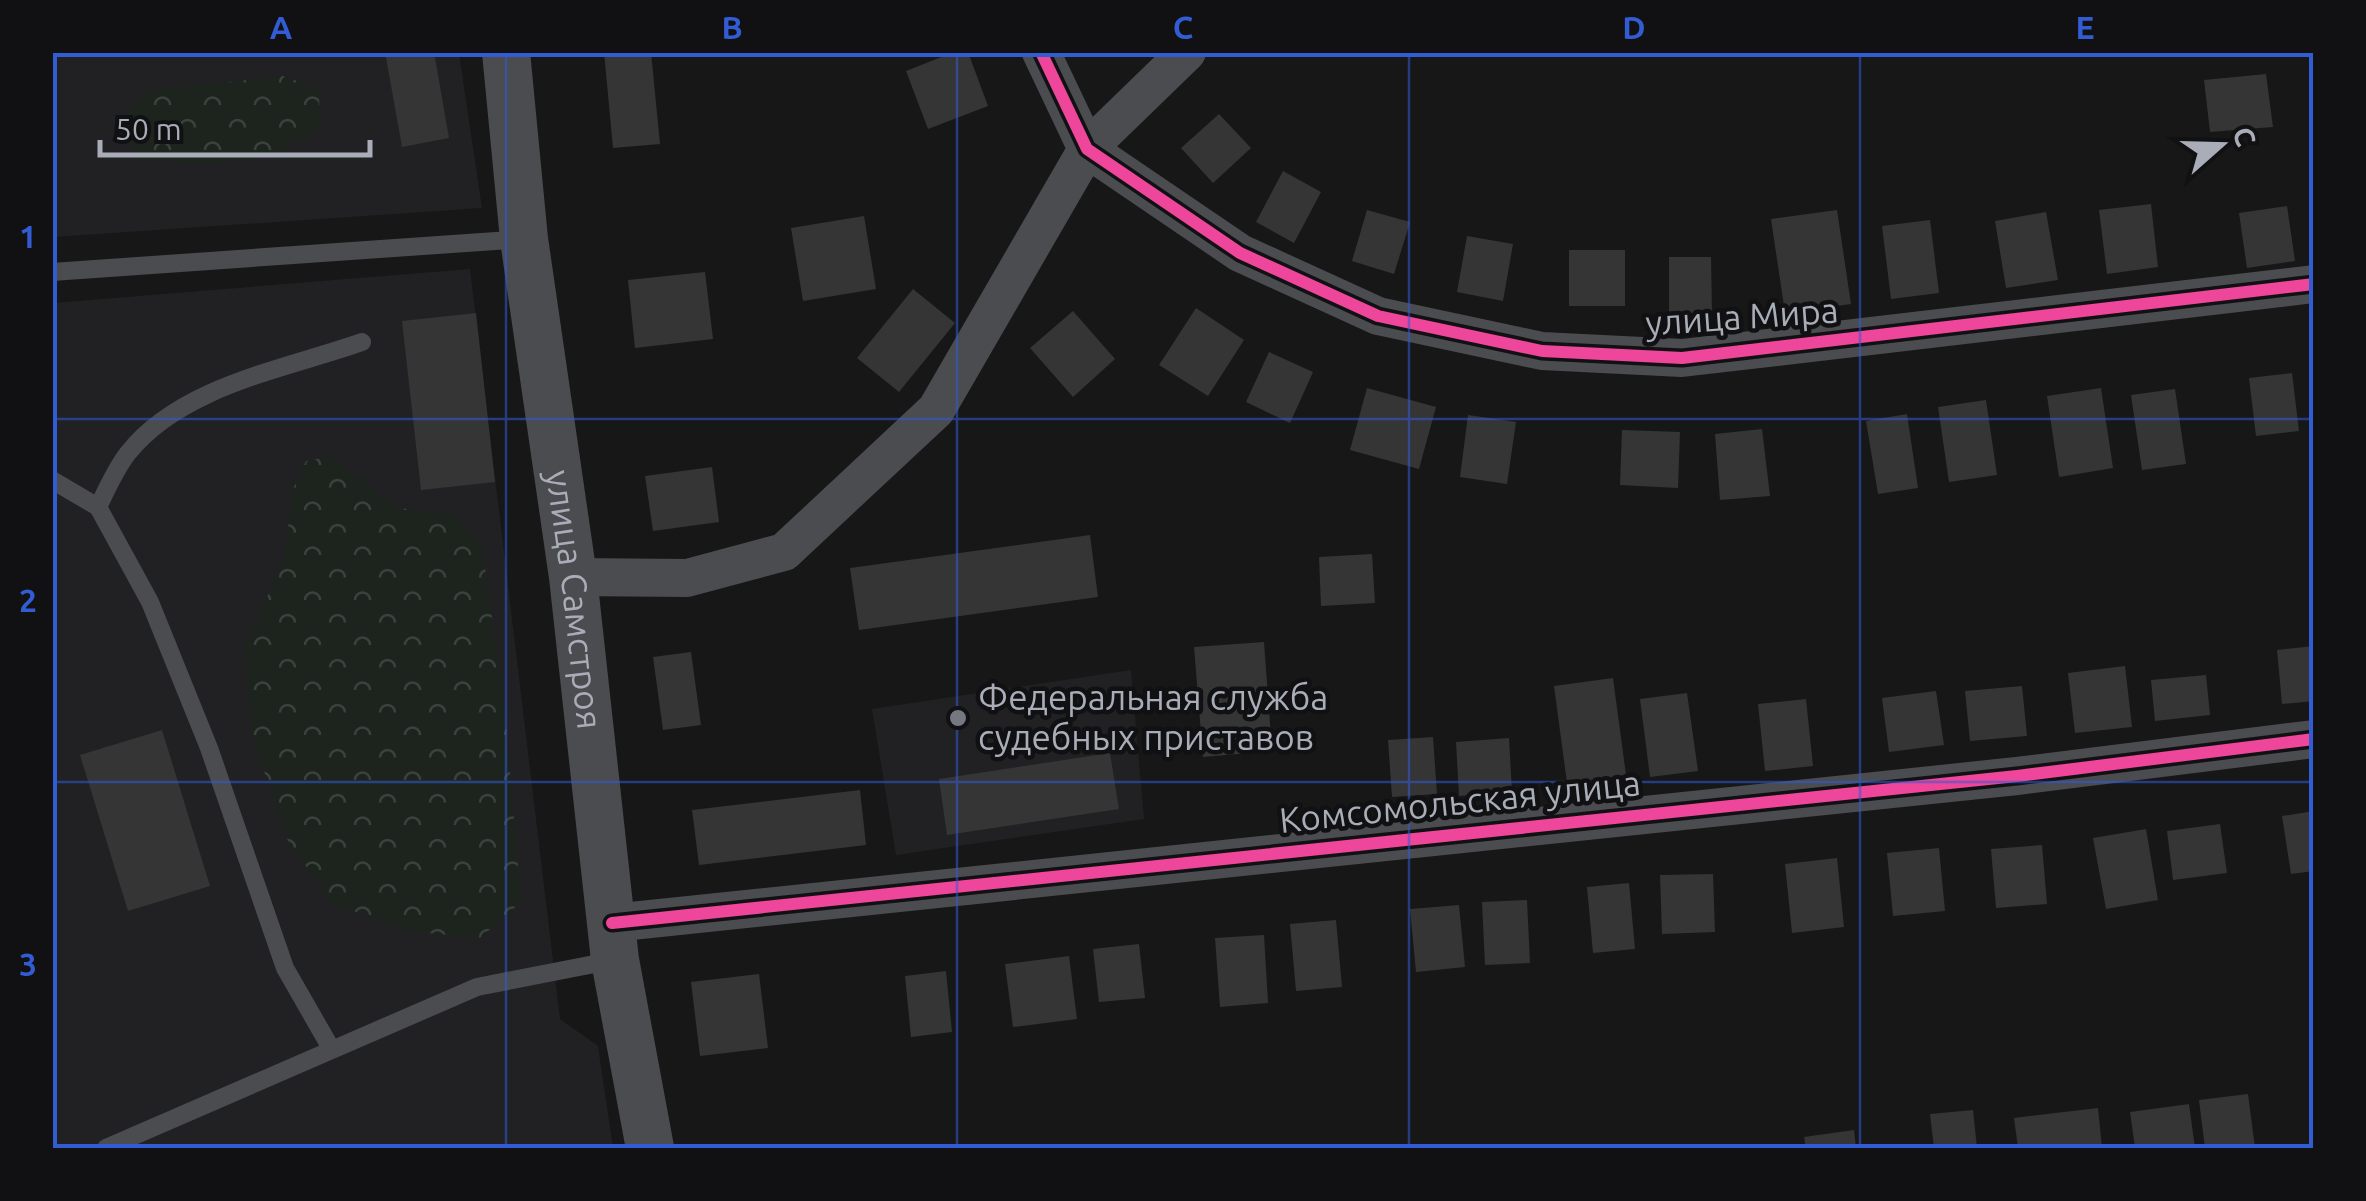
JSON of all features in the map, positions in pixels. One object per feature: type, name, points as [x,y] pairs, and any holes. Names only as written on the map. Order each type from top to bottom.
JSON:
[{"type":"street","name":"улица Самстроя","points":[[506,52],[524,239],[573,577],[614,941],[650,1148]]},
{"type":"street","points":[[1041,52],[1087,149]]},
{"type":"street","points":[[573,577],[687,578],[784,552],[936,410],[1087,149],[1187,52]]},
{"type":"street","name":"улица Мира","points":[[1087,149],[1240,253],[1378,316],[1542,351],[1682,358],[2314,284]]},
{"type":"street","name":"Комсомольская улица","points":[[614,941],[2314,739]]},
{"type":"lane","points":[[52,272],[524,239]]},
{"type":"lane","points":[[98,506],[126,455],[169,413],[362,342]]},
{"type":"lane","points":[[52,480],[98,506],[150,602],[209,748],[285,968],[332,1050]]},
{"type":"lane","points":[[106,1148],[477,988],[614,941]]},
{"type":"shaded area","points":[[53,53],[459,53],[482,208],[53,237]]},
{"type":"shaded area","points":[[470,269],[560,1019],[598,1046],[613,1148],[53,1148],[53,303]]},
{"type":"shaded area","points":[[1131,670],[1144,819],[896,855],[872,709]]},
{"type":"green space","points":[[283,76],[319,89],[320,129],[275,151],[232,162],[165,161],[139,158],[127,135],[130,105],[156,90]]},
{"type":"green space","points":[[333,456],[398,506],[430,512],[450,510],[482,546],[505,711],[521,902],[480,938],[407,931],[332,903],[288,841],[252,736],[245,645],[284,560],[293,489],[306,461]]},
{"type":"building","points":[[385,52],[434,52],[449,138],[402,147]]},
{"type":"building","points":[[604,52],[651,52],[660,144],[613,148]]},
{"type":"building","points":[[954,52],[968,52],[988,106],[928,129],[906,71]]},
{"type":"building","points":[[2266,74],[2273,127],[2210,132],[2204,80]]},
{"type":"building","points":[[1219,114],[1251,148],[1213,183],[1181,148]]},
{"type":"building","points":[[1283,171],[1321,192],[1294,243],[1256,222]]},
{"type":"building","points":[[2151,204],[2158,267],[2107,274],[2099,210]]},
{"type":"building","points":[[2287,206],[2295,261],[2247,268],[2239,213]]},
{"type":"building","points":[[1367,210],[1410,222],[1394,274],[1352,261]]},
{"type":"building","points":[[1837,210],[1851,304],[1785,313],[1771,219]]},
{"type":"building","points":[[2046,212],[2058,280],[2006,288],[1995,221]]},
{"type":"building","points":[[864,216],[876,289],[803,301],[791,228]]},
{"type":"building","points":[[1930,220],[1939,293],[1891,299],[1882,226]]},
{"type":"building","points":[[1467,236],[1513,244],[1503,301],[1457,292]]},
{"type":"building","points":[[1569,250],[1625,250],[1625,306],[1569,306]]},
{"type":"building","points":[[1669,257],[1711,257],[1712,313],[1669,313]]},
{"type":"building","points":[[705,272],[713,339],[635,348],[628,280]]},
{"type":"building","points":[[913,289],[955,323],[899,392],[857,358]]},
{"type":"building","points":[[1196,308],[1244,340],[1208,396],[1159,365]]},
{"type":"building","points":[[1073,311],[1115,359],[1073,397],[1030,348]]},
{"type":"building","points":[[476,313],[495,482],[421,490],[402,321]]},
{"type":"building","points":[[1269,352],[1313,372],[1290,423],[1246,402]]},
{"type":"building","points":[[2292,373],[2299,431],[2256,436],[2249,378]]},
{"type":"building","points":[[1367,388],[1436,407],[1419,469],[1350,450]]},
{"type":"building","points":[[2101,388],[2113,468],[2059,477],[2047,396]]},
{"type":"building","points":[[2175,389],[2186,464],[2142,470],[2131,395]]},
{"type":"building","points":[[1986,400],[1997,475],[1949,482],[1938,407]]},
{"type":"building","points":[[1907,414],[1918,488],[1878,494],[1866,421]]},
{"type":"building","points":[[1468,415],[1516,422],[1507,484],[1460,477]]},
{"type":"building","points":[[1762,429],[1770,496],[1720,500],[1715,434]]},
{"type":"building","points":[[1622,430],[1680,432],[1678,488],[1620,485]]},
{"type":"building","points":[[712,467],[719,522],[653,531],[645,476]]},
{"type":"building","points":[[1090,535],[1098,597],[859,630],[850,568]]},
{"type":"building","points":[[1372,554],[1375,603],[1321,606],[1319,557]]},
{"type":"building","points":[[1264,642],[1272,751],[1203,757],[1194,647]]},
{"type":"building","points":[[2314,646],[2314,701],[2282,704],[2277,650]]},
{"type":"building","points":[[691,652],[701,725],[663,730],[653,657]]},
{"type":"building","points":[[2125,666],[2132,727],[2075,733],[2068,673]]},
{"type":"building","points":[[2206,675],[2210,715],[2155,721],[2151,680]]},
{"type":"building","points":[[1613,678],[1626,775],[1567,783],[1554,686]]},
{"type":"building","points":[[2022,686],[2027,736],[1970,741],[1965,691]]},
{"type":"building","points":[[1936,691],[1944,745],[1889,752],[1882,698]]},
{"type":"building","points":[[1687,693],[1698,771],[1650,777],[1640,699]]},
{"type":"building","points":[[1806,699],[1813,766],[1765,771],[1758,704]]},
{"type":"building","points":[[162,730],[210,886],[128,911],[80,755]]},
{"type":"building","points":[[1433,737],[1437,794],[1392,797],[1388,740]]},
{"type":"building","points":[[1509,738],[1512,792],[1459,796],[1456,742]]},
{"type":"building","points":[[1110,753],[1119,809],[947,835],[939,779]]},
{"type":"building","points":[[860,790],[866,845],[699,865],[692,810]]},
{"type":"building","points":[[2314,811],[2314,871],[2291,874],[2282,816]]},
{"type":"building","points":[[2220,824],[2227,873],[2173,880],[2167,831]]},
{"type":"building","points":[[2146,829],[2158,900],[2106,909],[2093,838]]},
{"type":"building","points":[[2042,845],[2047,904],[1996,908],[1991,849]]},
{"type":"building","points":[[1939,848],[1945,911],[1893,916],[1887,853]]},
{"type":"building","points":[[1837,858],[1844,927],[1792,933],[1785,864]]},
{"type":"building","points":[[1713,874],[1715,932],[1662,934],[1660,875]]},
{"type":"building","points":[[1629,883],[1635,949],[1593,953],[1587,887]]},
{"type":"building","points":[[1527,900],[1530,963],[1485,965],[1482,902]]},
{"type":"building","points":[[1459,905],[1465,967],[1416,972],[1410,909]]},
{"type":"building","points":[[1336,920],[1342,987],[1296,991],[1290,924]]},
{"type":"building","points":[[1264,935],[1268,1003],[1220,1007],[1215,938]]},
{"type":"building","points":[[1139,944],[1145,998],[1099,1002],[1093,949]]},
{"type":"building","points":[[1069,956],[1077,1019],[1013,1027],[1005,964]]},
{"type":"building","points":[[946,971],[952,1032],[911,1037],[905,976]]},
{"type":"building","points":[[759,974],[768,1048],[700,1056],[691,982]]},
{"type":"building","points":[[2248,1094],[2255,1148],[2205,1148],[2199,1100]]},
{"type":"building","points":[[2189,1104],[2195,1148],[2135,1148],[2130,1112]]},
{"type":"building","points":[[2098,1108],[2102,1148],[2018,1148],[2014,1118]]},
{"type":"building","points":[[1973,1110],[1977,1148],[1934,1148],[1930,1114]]},
{"type":"building","points":[[1854,1130],[1856,1148],[1806,1148],[1804,1137]]},
{"type":"cycle path","points":[[1041,52],[1087,149],[1240,253],[1378,316],[1542,351],[1682,358],[2314,284]]},
{"type":"cycle path","points":[[612,923],[2017,776],[2314,739]]},
{"type":"place","name":"Федеральная служба судебных приставов","points":[[958,718]]}]
